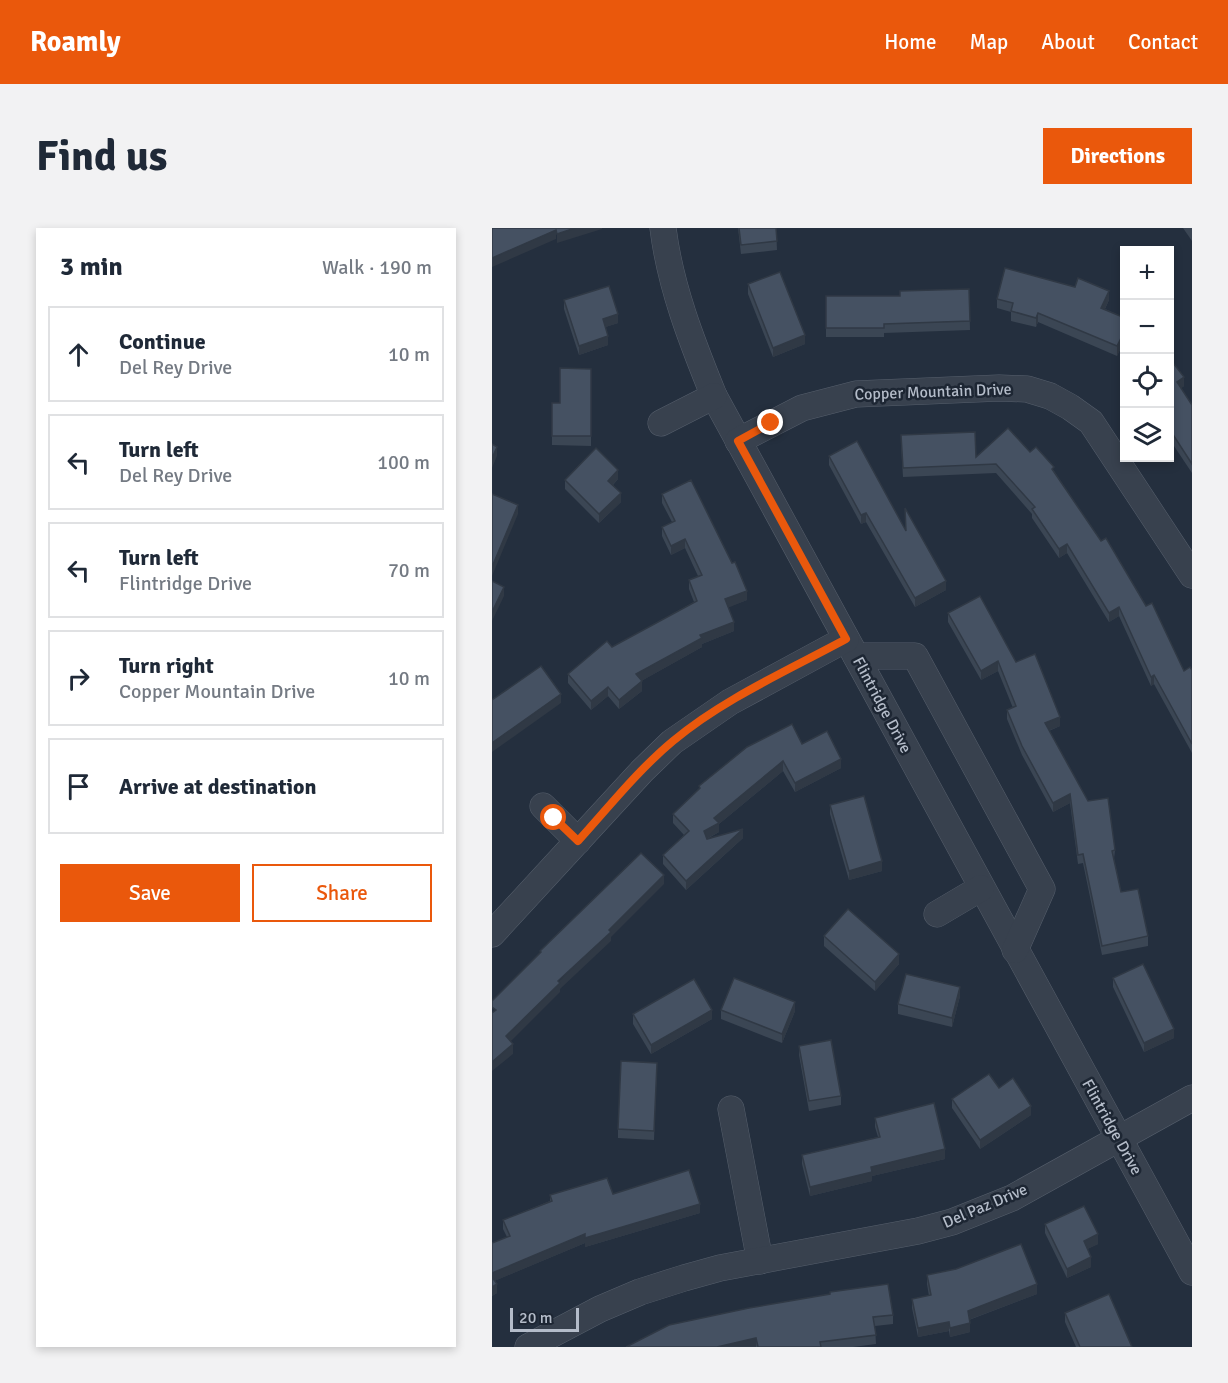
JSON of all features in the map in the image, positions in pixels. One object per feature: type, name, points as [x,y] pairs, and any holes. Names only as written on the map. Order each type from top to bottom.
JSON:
[{"type":"street","name":"Flintridge Drive","points":[[663,228],[679,300],[714,396],[1192,1272]]},
{"type":"street","name":"Copper Mountain Drive","points":[[738,441],[786,415],[839,397],[856,394],[999,388],[1027,389],[1050,396],[1070,407],[1091,423],[1192,575]]},
{"type":"street","points":[[661,423],[714,396]]},
{"type":"street","points":[[492,934],[672,742],[730,702],[851,647],[915,656],[1042,889],[1015,950]]},
{"type":"street","points":[[543,806],[578,841]]},
{"type":"street","points":[[937,914],[981,888]]},
{"type":"street","name":"Del Paz Drive","points":[[528,1347],[590,1314],[640,1292],[720,1268],[918,1231],[952,1222],[1011,1198],[1192,1098]]},
{"type":"street","points":[[731,1109],[760,1261]]},
{"type":"building","points":[[492,228],[575,228],[557,234],[556,230],[492,258]]},
{"type":"building","points":[[739,228],[776,228],[777,241],[741,245]]},
{"type":"building","points":[[1005,268],[1075,287],[1078,278],[1109,291],[1101,308],[1120,316],[1120,340],[1117,346],[1038,313],[1036,318],[1011,311],[1013,303],[997,299]]},
{"type":"building","points":[[780,272],[805,335],[773,348],[748,284]]},
{"type":"building","points":[[609,286],[618,314],[603,319],[608,336],[579,346],[564,300]]},
{"type":"building","points":[[969,289],[970,321],[884,324],[884,328],[826,328],[826,296],[900,296],[900,291]]},
{"type":"building","points":[[1174,364],[1184,377],[1177,382],[1192,405],[1192,464],[1174,436]]},
{"type":"building","points":[[560,368],[591,369],[591,436],[552,436],[552,403],[560,403]]},
{"type":"building","points":[[1008,428],[1030,452],[1036,447],[1054,467],[1052,469],[1101,541],[1106,538],[1146,606],[1152,603],[1184,671],[1190,667],[1192,670],[1192,744],[1154,675],[1151,677],[1119,607],[1109,613],[1067,544],[1059,549],[1032,509],[1035,507],[996,464],[903,468],[901,435],[975,432],[976,457]]},
{"type":"building","points":[[857,441],[906,531],[905,508],[946,581],[915,598],[866,513],[861,515],[829,456]]},
{"type":"building","points":[[492,444],[497,447],[492,458]]},
{"type":"building","points":[[596,448],[618,470],[608,481],[621,493],[599,514],[565,480]]},
{"type":"building","points":[[691,480],[732,563],[735,562],[747,591],[725,599],[734,622],[700,635],[702,638],[636,674],[642,681],[619,700],[608,687],[591,701],[568,674],[607,641],[612,647],[697,601],[689,580],[702,575],[685,539],[671,546],[662,527],[675,521],[662,494]]},
{"type":"building","points":[[492,494],[518,505],[492,567]]},
{"type":"building","points":[[492,581],[504,587],[492,612]]},
{"type":"building","points":[[980,596],[1016,662],[1035,654],[1060,717],[1045,723],[1088,801],[1108,798],[1115,850],[1112,851],[1121,892],[1138,889],[1148,936],[1102,946],[1083,854],[1078,855],[1070,794],[1053,803],[1022,746],[1007,710],[1016,706],[998,661],[981,671],[948,613]]},
{"type":"building","points":[[541,666],[561,694],[492,743],[492,700]]},
{"type":"building","points":[[792,724],[802,744],[827,731],[841,759],[795,783],[783,761],[714,818],[719,823],[704,831],[707,839],[743,829],[686,881],[663,855],[689,831],[673,814],[700,788],[699,786],[747,747]]},
{"type":"building","points":[[864,796],[882,861],[849,871],[830,805]]},
{"type":"building","points":[[641,853],[664,875],[609,930],[611,932],[558,981],[560,983],[506,1036],[513,1044],[492,1062],[492,1013],[496,1010],[492,1007],[492,1001]]},
{"type":"building","points":[[848,909],[899,954],[875,982],[824,936]]},
{"type":"building","points":[[1143,964],[1174,1029],[1144,1043],[1113,978]]},
{"type":"building","points":[[906,974],[960,987],[952,1018],[898,1004]]},
{"type":"building","points":[[734,978],[795,1002],[782,1034],[721,1010]]},
{"type":"building","points":[[694,979],[712,1010],[651,1045],[633,1014]]},
{"type":"building","points":[[831,1040],[841,1096],[809,1101],[799,1046]]},
{"type":"building","points":[[621,1061],[657,1063],[654,1131],[618,1129]]},
{"type":"building","points":[[989,1074],[999,1088],[1013,1078],[1031,1106],[980,1140],[952,1099]]},
{"type":"building","points":[[934,1103],[945,1149],[871,1167],[872,1172],[810,1187],[802,1155],[880,1137],[875,1118]]},
{"type":"building","points":[[689,1170],[700,1204],[585,1238],[585,1234],[492,1273],[492,1243],[510,1236],[503,1220],[552,1201],[550,1195],[607,1178],[613,1194]]},
{"type":"building","points":[[1084,1206],[1098,1234],[1084,1241],[1091,1257],[1067,1269],[1045,1224]]},
{"type":"building","points":[[1021,1244],[1037,1284],[968,1311],[970,1323],[950,1328],[949,1322],[918,1328],[912,1299],[931,1295],[927,1275],[956,1269]]},
{"type":"building","points":[[492,1277],[497,1284],[492,1287]]},
{"type":"building","points":[[888,1284],[893,1315],[873,1317],[876,1335],[820,1342],[821,1347],[758,1347],[756,1338],[717,1347],[626,1347],[669,1325],[830,1294],[830,1292]]},
{"type":"building","points":[[1109,1294],[1132,1347],[1080,1347],[1065,1313]]},
{"type":"route","points":[[554,818],[578,841],[672,742],[730,702],[846,639],[738,441],[771,423]]}]
